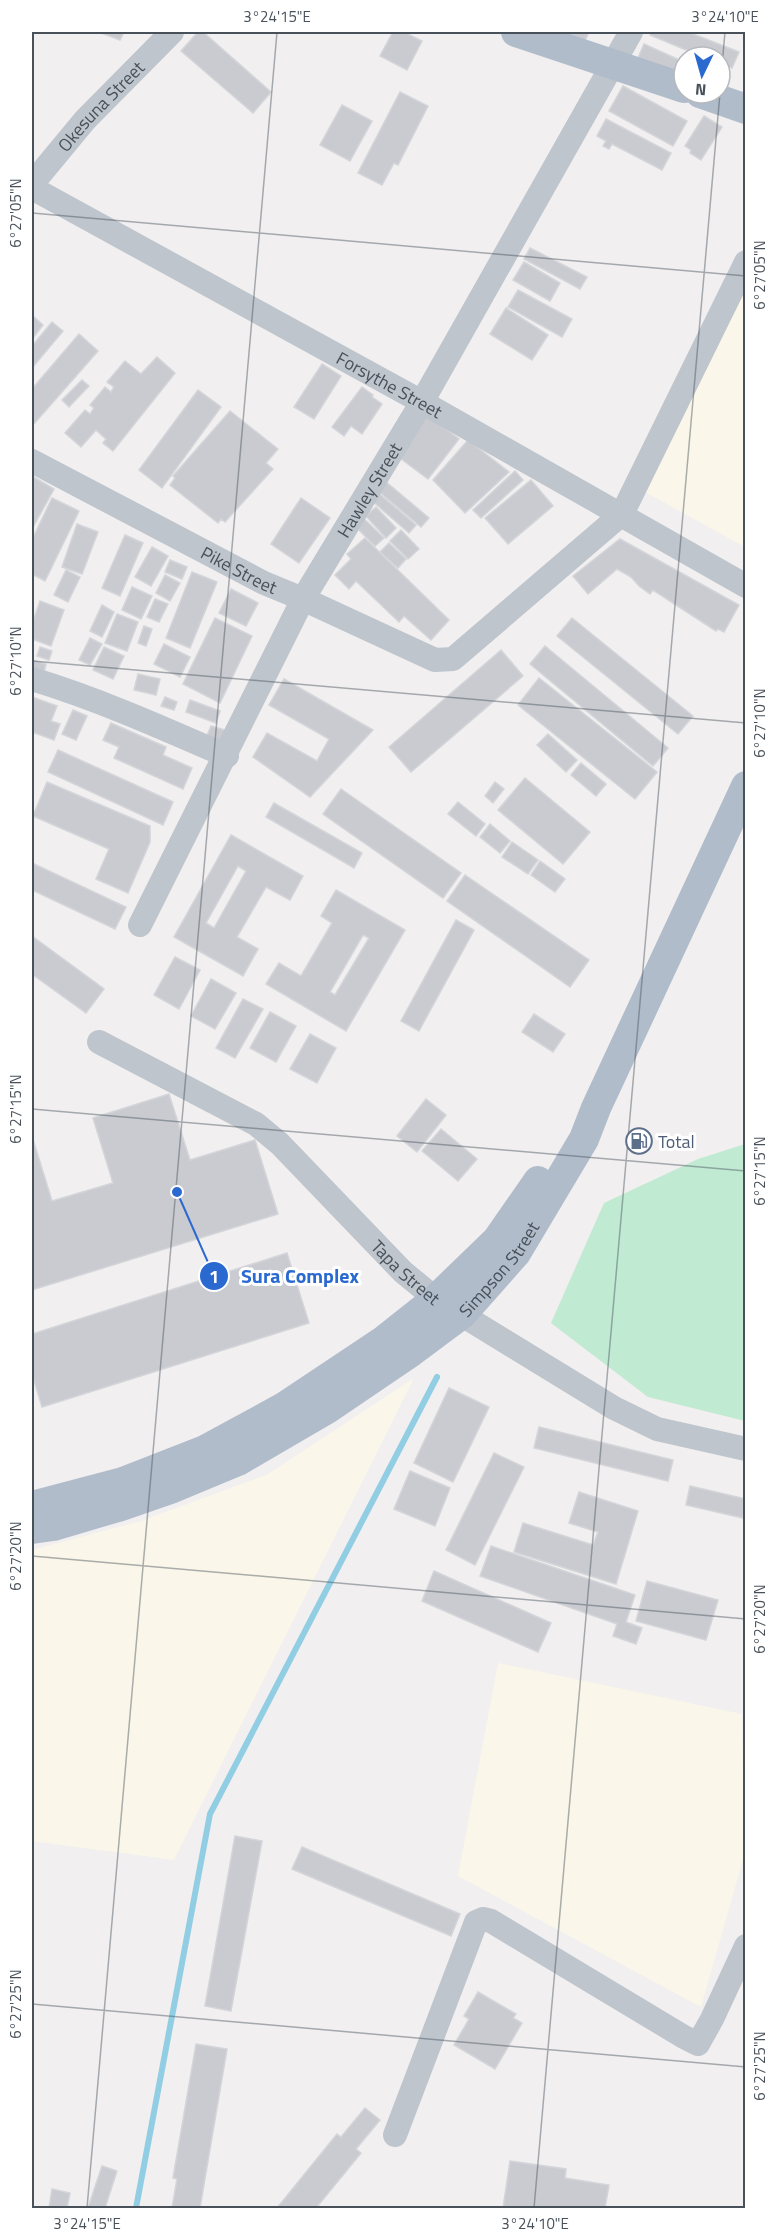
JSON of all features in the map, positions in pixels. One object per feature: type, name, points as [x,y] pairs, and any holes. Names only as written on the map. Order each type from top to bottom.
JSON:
[{"type":"main road","points":[[516,32],[672,84]]},
{"type":"main road","name":"Simpson Street","points":[[32,1529],[53,1526],[121,1506],[173,1488],[238,1461],[327,1409],[462,1314],[516,1253],[584,1139],[596,1108],[746,786]]},
{"type":"main road","points":[[32,1506],[123,1482],[205,1450],[284,1407],[383,1341],[436,1299],[497,1240],[549,1165],[596,1108]]},
{"type":"street","name":"Okesuna Street","points":[[32,186],[85,120],[172,32]]},
{"type":"street","points":[[614,64],[632,32]]},
{"type":"street","name":"Hawley Street","points":[[140,926],[303,599],[422,402],[614,64]]},
{"type":"street","name":"Forsythe Street","points":[[32,186],[622,514],[746,586]]},
{"type":"street","points":[[622,514],[746,262]]},
{"type":"street","name":"Pike Street","points":[[32,461],[264,583],[435,660],[453,659],[622,514]]},
{"type":"street","points":[[32,679],[150,722],[226,756]]},
{"type":"street","name":"Tapa Street","points":[[99,1042],[256,1124],[280,1144],[403,1272],[436,1299],[614,1408],[646,1424],[657,1429],[746,1449]]},
{"type":"street","points":[[395,2135],[476,1922],[483,1919],[490,1921],[684,2037],[698,2043],[712,2019],[746,1946]]},
{"type":"shaded area","points":[[745,286],[745,547],[645,492]]},
{"type":"shaded area","points":[[414,1378],[174,1860],[32,1841],[32,1550],[141,1521],[268,1474]]},
{"type":"shaded area","points":[[498,1663],[742,1714],[744,1856],[701,2007],[458,1876]]},
{"type":"green space","points":[[746,1144],[745,1421],[648,1397],[551,1323],[604,1203],[698,1159]]},
{"type":"building","points":[[99,32],[124,32],[120,40]]},
{"type":"building","points":[[198,32],[203,32],[271,92],[253,113],[181,51]]},
{"type":"building","points":[[393,32],[404,32],[422,41],[407,70],[380,56]]},
{"type":"building","points":[[562,32],[589,32],[585,41]]},
{"type":"building","points":[[651,32],[688,32],[721,45],[674,45],[650,35]]},
{"type":"building","points":[[644,44],[672,57],[672,82],[635,65]]},
{"type":"building","points":[[732,49],[739,52],[732,68]]},
{"type":"building","points":[[623,86],[687,121],[673,146],[609,111]]},
{"type":"building","points":[[400,92],[428,106],[398,165],[394,163],[382,185],[358,173]]},
{"type":"building","points":[[342,105],[372,121],[350,161],[320,145]]},
{"type":"building","points":[[704,116],[722,127],[701,160],[690,153],[691,150],[685,146]]},
{"type":"building","points":[[606,119],[671,153],[662,170],[612,144],[609,149],[603,146],[606,141],[597,136]]},
{"type":"building","points":[[530,248],[587,277],[580,289],[524,259]]},
{"type":"building","points":[[524,262],[560,283],[550,301],[513,280]]},
{"type":"building","points":[[518,290],[572,319],[562,337],[508,307]]},
{"type":"building","points":[[506,308],[548,335],[532,360],[490,334]]},
{"type":"building","points":[[32,315],[43,325],[32,339]]},
{"type":"building","points":[[52,322],[63,331],[32,368],[32,346]]},
{"type":"building","points":[[79,334],[98,351],[33,425],[32,389]]},
{"type":"building","points":[[157,357],[175,373],[113,451],[103,443],[106,439],[96,430],[81,447],[65,433],[85,410],[90,414],[94,408],[90,405],[105,387],[111,392],[114,387],[107,382],[125,361],[141,374]]},
{"type":"building","points":[[322,364],[341,376],[314,419],[294,407]]},
{"type":"building","points":[[82,380],[89,386],[69,407],[62,400]]},
{"type":"building","points":[[362,387],[382,404],[362,434],[351,426],[344,436],[332,427]]},
{"type":"building","points":[[198,390],[221,407],[162,488],[139,470]]},
{"type":"building","points":[[230,411],[278,449],[266,463],[273,469],[225,522],[221,519],[218,523],[170,485],[175,478],[173,476]]},
{"type":"building","points":[[427,415],[459,439],[428,479],[396,455]]},
{"type":"building","points":[[468,440],[509,472],[465,513],[433,480]]},
{"type":"building","points":[[515,471],[523,480],[481,518],[473,510]]},
{"type":"building","points":[[32,476],[54,489],[32,529]]},
{"type":"building","points":[[531,480],[553,506],[508,544],[485,518]]},
{"type":"building","points":[[385,481],[429,518],[421,527],[377,490]]},
{"type":"building","points":[[376,491],[416,525],[409,533],[370,499]]},
{"type":"building","points":[[52,498],[79,511],[45,581],[32,574],[32,540]]},
{"type":"building","points":[[301,498],[330,518],[299,563],[271,544]]},
{"type":"building","points":[[376,507],[396,528],[386,538],[366,516]]},
{"type":"building","points":[[358,513],[384,538],[375,546],[350,521]]},
{"type":"building","points":[[77,524],[98,532],[82,574],[62,567]]},
{"type":"building","points":[[401,530],[419,549],[408,559],[390,541]]},
{"type":"building","points":[[125,535],[143,543],[120,596],[102,588]]},
{"type":"building","points":[[365,538],[449,620],[431,640],[404,616],[399,622],[356,581],[349,589],[335,575],[351,559],[347,554]]},
{"type":"building","points":[[620,539],[739,605],[724,632],[718,629],[716,631],[653,590],[650,594],[631,577],[617,569],[588,594],[573,576]]},
{"type":"building","points":[[389,543],[406,559],[398,568],[380,552]]},
{"type":"building","points":[[152,547],[168,556],[151,586],[135,577]]},
{"type":"building","points":[[170,560],[187,567],[182,579],[165,572]]},
{"type":"building","points":[[66,570],[80,577],[68,602],[54,595]]},
{"type":"building","points":[[192,572],[217,582],[190,648],[166,638]]},
{"type":"building","points":[[165,575],[180,583],[170,601],[156,593]]},
{"type":"building","points":[[132,587],[152,596],[141,619],[122,610]]},
{"type":"building","points":[[231,589],[258,603],[246,626],[219,613]]},
{"type":"building","points":[[155,599],[168,604],[159,622],[147,617]]},
{"type":"building","points":[[40,601],[64,610],[51,646],[32,639],[32,624]]},
{"type":"building","points":[[102,605],[114,612],[102,637],[90,631]]},
{"type":"building","points":[[117,614],[138,622],[127,651],[105,643]]},
{"type":"building","points":[[215,618],[252,636],[220,703],[183,684]]},
{"type":"building","points":[[572,618],[693,716],[678,734],[557,636]]},
{"type":"building","points":[[144,626],[152,629],[146,646],[138,643]]},
{"type":"building","points":[[90,638],[102,644],[90,665],[79,660]]},
{"type":"building","points":[[164,644],[190,657],[180,677],[154,664]]},
{"type":"building","points":[[545,646],[668,748],[653,766],[530,664]]},
{"type":"building","points":[[40,647],[52,651],[49,660],[37,656]]},
{"type":"building","points":[[104,647],[124,656],[113,679],[93,670]]},
{"type":"building","points":[[501,650],[523,676],[411,772],[389,747]]},
{"type":"building","points":[[32,660],[46,664],[43,677],[32,674]]},
{"type":"building","points":[[138,674],[160,679],[156,695],[134,690]]},
{"type":"building","points":[[539,678],[657,772],[635,799],[518,705]]},
{"type":"building","points":[[284,679],[373,730],[310,797],[253,757],[267,733],[317,761],[329,739],[269,705]]},
{"type":"building","points":[[32,697],[57,706],[51,721],[60,724],[54,740],[32,732]]},
{"type":"building","points":[[165,697],[177,702],[174,710],[161,706]]},
{"type":"building","points":[[190,700],[220,711],[216,723],[186,712]]},
{"type":"building","points":[[73,710],[87,716],[76,740],[62,734]]},
{"type":"building","points":[[111,723],[166,747],[163,755],[192,768],[183,789],[114,758],[119,747],[103,740]]},
{"type":"building","points":[[211,726],[225,730],[221,743],[206,738]]},
{"type":"building","points":[[548,734],[577,760],[566,772],[537,745]]},
{"type":"building","points":[[58,750],[173,802],[163,825],[48,772]]},
{"type":"building","points":[[581,763],[606,784],[596,796],[571,775]]},
{"type":"building","points":[[525,778],[590,832],[563,864],[498,810]]},
{"type":"building","points":[[47,782],[150,826],[150,842],[128,893],[96,879],[109,849],[33,816]]},
{"type":"building","points":[[495,782],[504,789],[493,803],[485,796]]},
{"type":"building","points":[[341,789],[461,873],[443,898],[323,814]]},
{"type":"building","points":[[458,802],[485,824],[476,836],[448,814]]},
{"type":"building","points":[[274,803],[362,853],[354,868],[266,817]]},
{"type":"building","points":[[490,824],[510,841],[500,853],[480,837]]},
{"type":"building","points":[[231,835],[303,876],[290,900],[266,887],[237,937],[258,949],[243,976],[174,937]],"holes":[[[238,866],[246,871],[214,928],[206,923]]]},
{"type":"building","points":[[512,842],[538,860],[528,874],[502,857]]},
{"type":"building","points":[[540,861],[565,879],[555,892],[531,875]]},
{"type":"building","points":[[32,863],[126,907],[115,929],[32,890]]},
{"type":"building","points":[[465,875],[589,960],[570,987],[447,901]]},
{"type":"building","points":[[336,890],[405,930],[346,1031],[266,984],[279,963],[301,976],[332,923],[321,916]],"holes":[[[363,935],[369,938],[335,995],[330,992]]]},
{"type":"building","points":[[456,920],[474,930],[419,1031],[401,1021]]},
{"type":"building","points":[[32,936],[104,989],[86,1013],[32,974]]},
{"type":"building","points":[[175,957],[200,970],[179,1009],[154,995]]},
{"type":"building","points":[[211,979],[236,993],[215,1029],[191,1016]]},
{"type":"building","points":[[243,999],[263,1009],[235,1058],[216,1048]]},
{"type":"building","points":[[270,1012],[296,1026],[276,1062],[250,1048]]},
{"type":"building","points":[[534,1014],[565,1034],[553,1052],[522,1032]]},
{"type":"building","points":[[310,1034],[336,1048],[317,1083],[290,1069]]},
{"type":"building","points":[[169,1094],[190,1160],[255,1140],[278,1214],[32,1290],[32,1136],[52,1201],[113,1183],[93,1118]]},
{"type":"building","points":[[426,1099],[446,1115],[417,1152],[397,1136]]},
{"type":"building","points":[[441,1129],[477,1159],[458,1181],[422,1151]]},
{"type":"building","points":[[287,1253],[309,1323],[42,1407],[32,1374],[32,1334]]},
{"type":"building","points":[[449,1388],[489,1407],[453,1482],[414,1463]]},
{"type":"building","points":[[539,1427],[673,1460],[668,1481],[534,1448]]},
{"type":"building","points":[[494,1453],[524,1467],[475,1565],[446,1550]]},
{"type":"building","points":[[410,1471],[450,1488],[435,1526],[394,1509]]},
{"type":"building","points":[[690,1486],[746,1499],[743,1518],[686,1505]]},
{"type":"building","points":[[579,1492],[638,1511],[616,1584],[514,1552],[523,1523],[593,1545],[598,1532],[569,1523]]},
{"type":"building","points":[[491,1546],[635,1595],[626,1622],[642,1628],[636,1644],[613,1636],[617,1624],[480,1576]]},
{"type":"building","points":[[434,1571],[551,1623],[538,1652],[422,1601]]},
{"type":"building","points":[[647,1581],[718,1600],[706,1640],[636,1621]]},
{"type":"building","points":[[235,1836],[262,1841],[231,2011],[205,2006]]},
{"type":"building","points":[[302,1847],[460,1914],[451,1936],[292,1869]]},
{"type":"building","points":[[478,1992],[516,2014],[513,2018],[522,2023],[495,2069],[454,2045],[469,2019],[464,2016]]},
{"type":"building","points":[[196,2044],[227,2049],[200,2208],[172,2208],[177,2179],[173,2178]]},
{"type":"building","points":[[365,2108],[380,2120],[356,2149],[361,2153],[316,2208],[277,2208],[337,2134],[341,2137]]},
{"type":"building","points":[[510,2161],[566,2169],[565,2178],[609,2185],[605,2208],[503,2208]]},
{"type":"building","points":[[102,2166],[117,2171],[105,2208],[88,2208]]},
{"type":"building","points":[[52,2189],[70,2193],[67,2208],[49,2208]]},
{"type":"waterway","points":[[136,2208],[210,1814],[437,1377]]},
{"type":"place","name":"Total","points":[[639,1141]]},
{"type":"place","name":"Sura Complex","points":[[177,1192]]}]
